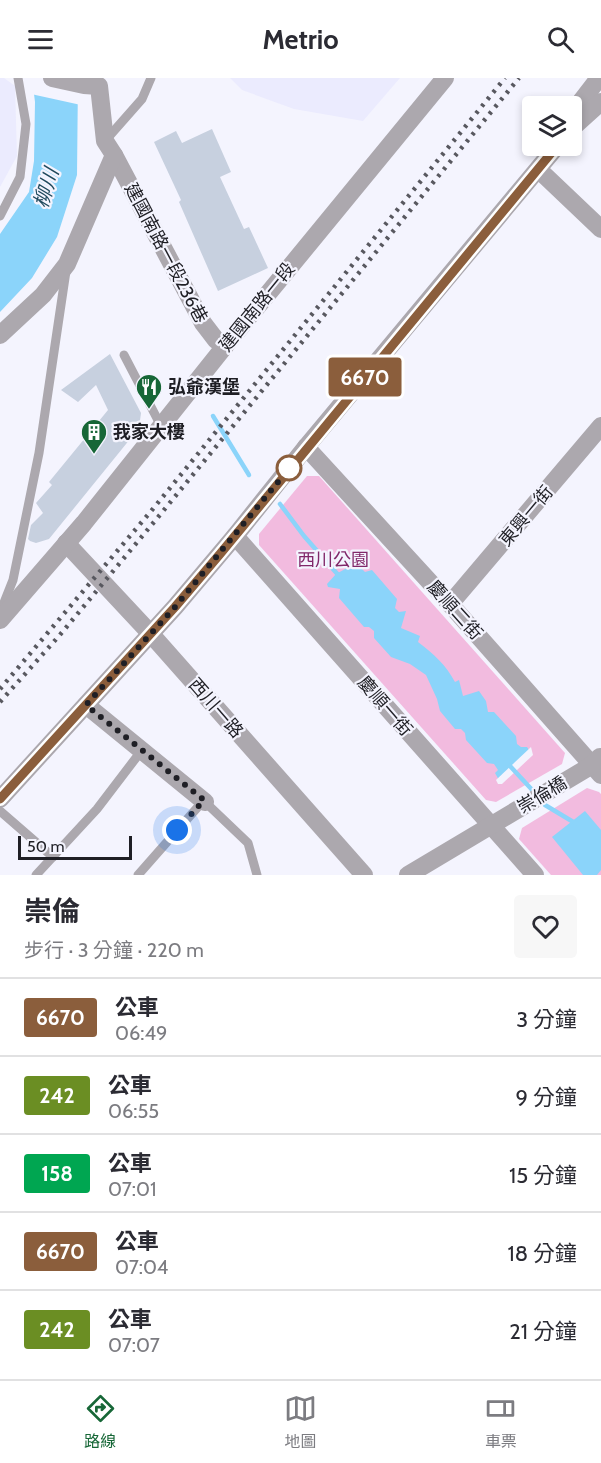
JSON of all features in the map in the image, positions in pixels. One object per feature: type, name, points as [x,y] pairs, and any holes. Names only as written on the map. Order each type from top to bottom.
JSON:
[{"type":"street","points":[[0,335],[43,295],[67,264],[109,148],[93,83],[52,78]]},
{"type":"street","name":"建國南路一段","points":[[0,620],[66,543],[445,78]]},
{"type":"street","points":[[582,100],[599,78]]},
{"type":"street","points":[[582,119],[601,102]]},
{"type":"street","name":"建國南路一段236巷","points":[[109,148],[203,323],[216,340],[225,346]]},
{"type":"street","points":[[0,799],[235,536],[306,447],[549,156]]},
{"type":"street","points":[[538,170],[601,230]]},
{"type":"street","name":"東興一街","points":[[450,604],[601,426]]},
{"type":"street","name":"慶順二街","points":[[306,447],[598,765]]},
{"type":"street","name":"慶順一街","points":[[235,536],[535,875]]},
{"type":"street","name":"西川一路","points":[[66,543],[150,633],[363,875]]},
{"type":"street","points":[[86,705],[204,801]]},
{"type":"street","name":"崇倫橋","points":[[408,875],[598,765]]},
{"type":"lane","points":[[0,216],[20,177],[26,124],[18,78]]},
{"type":"lane","points":[[109,148],[142,99],[152,78]]},
{"type":"lane","points":[[0,613],[13,580],[39,453],[67,264]]},
{"type":"lane","points":[[124,355],[161,426]]},
{"type":"lane","points":[[36,875],[97,809],[142,750]]},
{"type":"lane","points":[[138,875],[204,801],[248,843],[257,875]]},
{"type":"lane","points":[[0,811],[53,857]]},
{"type":"shaded area","points":[[0,78],[4,78],[15,86],[17,156],[0,187]]},
{"type":"shaded area","points":[[230,78],[400,78],[363,121],[294,109],[242,90]]},
{"type":"green space","name":"西川公園","points":[[307,476],[319,476],[565,753],[562,764],[496,802],[486,800],[259,545],[259,534]]},
{"type":"green space","points":[[587,788],[601,794],[601,875],[551,875],[519,839],[522,828]]},
{"type":"water","name":"柳川","points":[[32,78],[78,78],[77,175],[57,237],[32,278],[0,312],[0,234],[29,192],[34,161],[35,102]]},
{"type":"water","points":[[356,553],[362,560],[361,568],[365,572],[372,570],[397,599],[395,608],[399,612],[406,611],[401,628],[420,636],[418,642],[439,660],[455,682],[459,680],[463,696],[479,691],[486,701],[488,712],[494,712],[516,736],[517,744],[527,747],[531,753],[500,782],[495,773],[498,770],[494,764],[487,763],[466,740],[465,733],[461,729],[455,729],[440,711],[426,675],[410,664],[391,657],[374,638],[374,631],[369,627],[364,627],[339,598],[340,589],[328,587],[327,584],[336,574],[347,568],[345,562]]},
{"type":"water","points":[[585,811],[601,830],[601,870],[597,875],[583,875],[552,837]]},
{"type":"pier","points":[[29,78],[81,78],[81,105],[31,94]]},
{"type":"pier","points":[[531,747],[533,755],[502,784],[498,784],[496,780]]},
{"type":"building","points":[[212,129],[231,172],[220,177],[244,229],[249,227],[268,268],[218,291],[179,202],[181,200],[154,142],[176,131],[182,143]]},
{"type":"building","name":"我家大樓","points":[[110,354],[141,413],[139,428],[49,539],[36,543],[30,541],[28,539],[31,525],[43,513],[36,503],[52,485],[49,482],[108,410],[96,385],[78,402],[61,390]]},
{"type":"waterway","points":[[213,416],[249,475]]},
{"type":"waterway","points":[[280,504],[340,577]]},
{"type":"waterway","points":[[510,766],[535,793]]},
{"type":"waterway","points":[[540,799],[545,805],[575,823]]},
{"type":"railway","points":[[0,689],[152,510],[505,78]]},
{"type":"railway","points":[[0,702],[59,636],[159,516],[519,78]]},
{"type":"bus line","name":"6670","points":[[0,799],[175,607],[549,156]]},
{"type":"place","name":"弘爺漢堡","points":[[149,410]]},
{"type":"place","name":"我家大樓","points":[[94,455]]},
{"type":"route","points":[[177,830],[204,800],[86,705],[175,607],[292,465],[289,468]]}]
